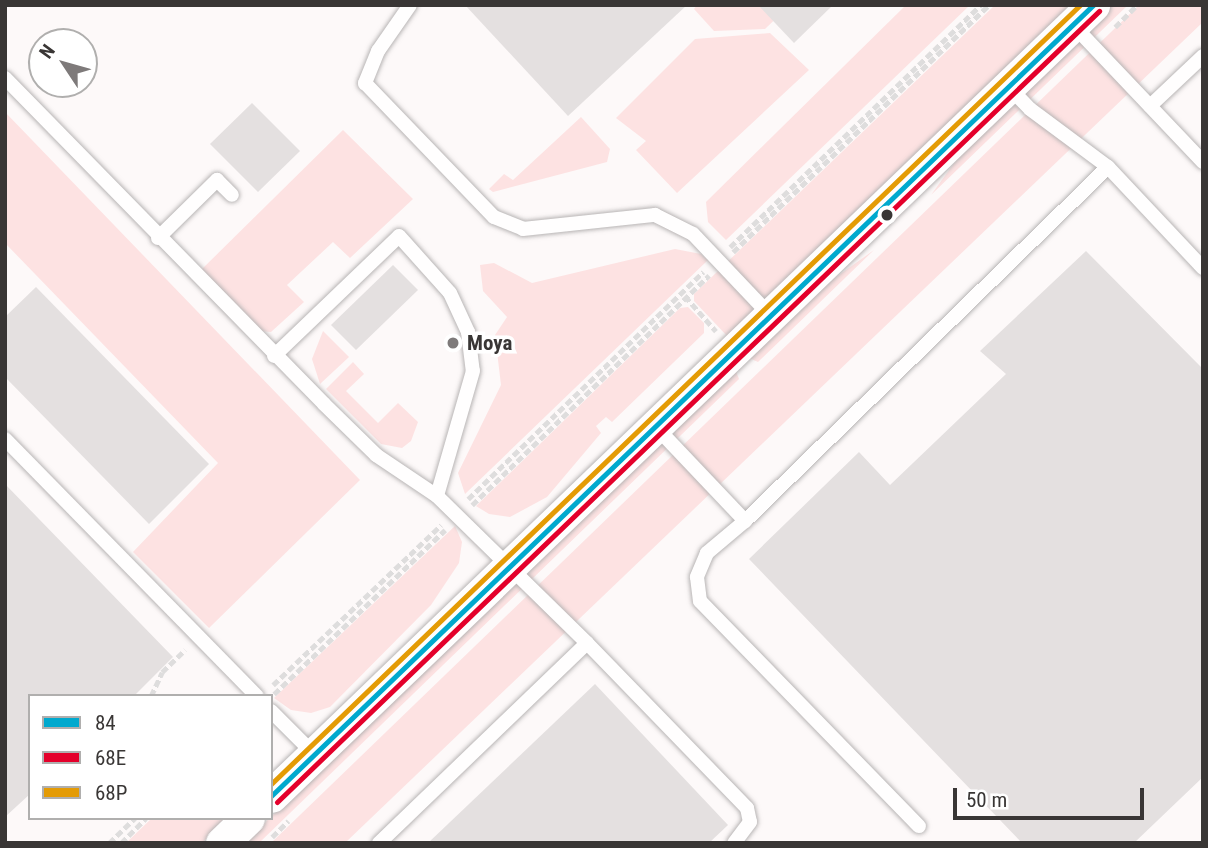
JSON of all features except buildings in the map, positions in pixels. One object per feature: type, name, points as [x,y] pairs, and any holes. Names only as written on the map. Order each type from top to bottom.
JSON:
[{"type":"street","points":[[273,794],[1083,15]]},
{"type":"street","points":[[222,843],[246,820]]},
{"type":"lane","points":[[410,5],[378,51],[365,83],[494,217],[523,229],[655,215],[693,234],[770,315]]},
{"type":"lane","points":[[1083,15],[1150,106],[1203,162]]},
{"type":"lane","points":[[1150,106],[1203,56]]},
{"type":"lane","points":[[5,78],[275,356],[376,455],[437,496],[587,643],[747,808],[750,822],[734,843]]},
{"type":"lane","points":[[1009,87],[1030,109],[1108,167],[1203,268]]},
{"type":"lane","points":[[919,826],[700,601],[697,577],[707,553],[745,520],[1108,167]]},
{"type":"lane","points":[[158,238],[217,180],[232,195]]},
{"type":"lane","points":[[275,356],[399,236],[450,293],[470,345],[473,371],[437,496]]},
{"type":"lane","points":[[655,426],[745,520]]},
{"type":"lane","points":[[5,439],[257,694]]},
{"type":"lane","points":[[379,843],[587,643]]},
{"type":"lane","points":[[273,712],[315,755]]},
{"type":"path","points":[[273,695],[981,5]]},
{"type":"path","points":[[719,261],[989,5]]},
{"type":"path","points":[[261,694],[456,515]]},
{"type":"path","points":[[152,694],[162,672],[199,637]]},
{"type":"path","points":[[109,843],[133,820]]},
{"type":"path","points":[[121,843],[144,820]]},
{"type":"shaded area","points":[[697,5],[790,5],[765,29],[714,31],[694,9]]},
{"type":"shaded area","points":[[906,5],[970,5],[726,240],[708,222],[706,202]]},
{"type":"shaded area","points":[[995,5],[1072,5],[728,337],[694,301],[694,294]]},
{"type":"shaded area","points":[[1112,5],[1128,5],[931,195],[968,144]]},
{"type":"shaded area","points":[[1139,5],[1203,5],[1203,22],[345,843],[271,843]]},
{"type":"shaded area","points":[[770,33],[809,70],[677,193],[636,150],[646,141],[616,118],[695,39]]},
{"type":"shaded area","points":[[5,112],[360,480],[209,628],[133,552],[218,463],[5,243]]},
{"type":"shaded area","points":[[581,117],[610,149],[607,162],[493,192],[489,189],[504,174],[513,180]]},
{"type":"shaded area","points":[[343,130],[413,199],[350,258],[333,242],[287,285],[304,302],[271,332],[260,331],[201,270]]},
{"type":"shaded area","points":[[675,249],[701,254],[708,260],[465,494],[458,473],[501,385],[495,335],[507,317],[483,291],[480,265],[494,263],[532,283]]},
{"type":"shaded area","points":[[874,250],[758,362],[747,357],[811,295]]},
{"type":"shaded area","points":[[688,307],[704,323],[704,333],[612,422],[606,417],[596,426],[601,433],[547,497],[510,517],[489,514],[476,506],[680,308]]},
{"type":"shaded area","points":[[323,331],[349,357],[320,384],[312,359]]},
{"type":"shaded area","points":[[353,362],[364,374],[346,391],[378,423],[398,403],[418,422],[411,441],[402,448],[381,444],[326,389]]},
{"type":"shaded area","points":[[735,369],[739,379],[259,843],[244,843],[268,820],[273,820],[273,815]]},
{"type":"shaded area","points":[[455,526],[462,542],[459,563],[431,605],[330,707],[311,713],[291,710],[274,698]]},
{"type":"shaded area","points":[[150,820],[225,820],[202,843],[126,843]]},
{"type":"transit line","name":"68P","points":[[273,782],[1080,5]]},
{"type":"transit line","name":"84","points":[[273,794],[1093,5]]},
{"type":"transit line","name":"68E","points":[[277,802],[1099,11]]},
{"type":"place","name":"Moya","points":[[453,343]]}]
